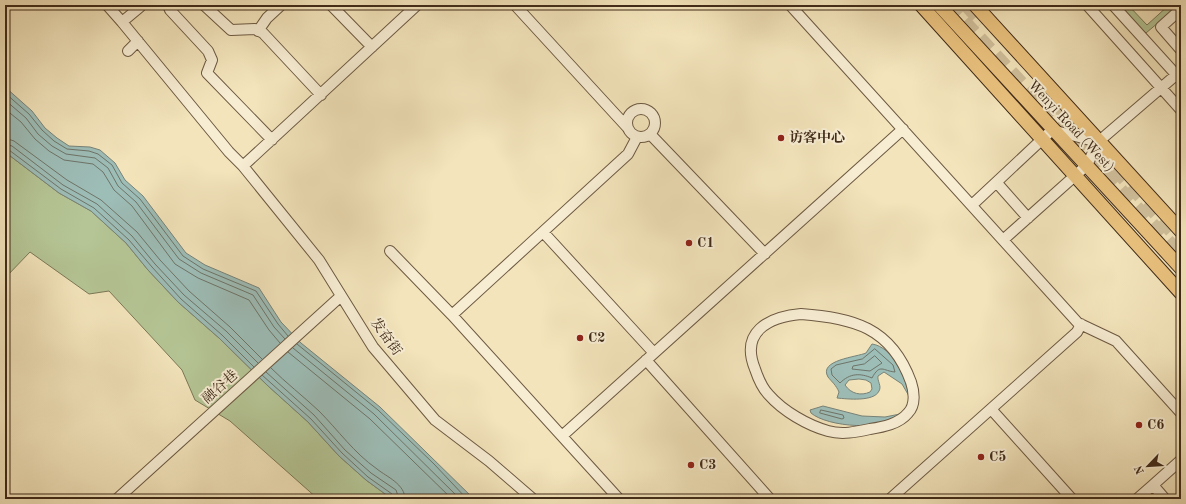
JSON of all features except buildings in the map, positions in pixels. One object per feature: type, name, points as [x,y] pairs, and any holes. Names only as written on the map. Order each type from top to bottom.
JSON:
[{"type":"main road","points":[[921,5],[1181,293]]},
{"type":"main road","name":"Wenyi Road (West)","points":[[939,5],[1052,130],[1087,165],[1181,268]]},
{"type":"main road","name":"Wenyi Road (West)","points":[[975,5],[1098,142],[1181,231]]},
{"type":"street","name":"发奋街","points":[[107,5],[229,152],[243,166],[319,260],[373,347],[435,420],[489,461],[533,499]]},
{"type":"street","points":[[168,5],[170,10],[208,51],[212,60],[207,73],[272,140]]},
{"type":"street","points":[[204,5],[231,30],[248,29],[263,33],[321,95]]},
{"type":"street","points":[[258,31],[267,18],[281,5]]},
{"type":"street","points":[[331,5],[372,47]]},
{"type":"street","points":[[243,166],[417,5]]},
{"type":"street","points":[[515,5],[627,127],[632,135],[642,138],[650,134],[655,122],[652,113],[644,109],[634,110],[628,117],[627,127]]},
{"type":"street","points":[[790,5],[1081,324],[1116,341],[1181,413]]},
{"type":"street","points":[[1087,5],[1181,110]]},
{"type":"street","points":[[1003,240],[1087,165],[1098,142],[1161,89],[1179,78],[1113,5]]},
{"type":"street","points":[[122,22],[140,8]]},
{"type":"street","points":[[1181,9],[1161,27],[1181,50]]},
{"type":"street","points":[[128,51],[138,41]]},
{"type":"street","points":[[562,436],[903,129]]},
{"type":"street","points":[[972,205],[1052,130],[1098,142]]},
{"type":"street","points":[[650,134],[765,254]]},
{"type":"street","points":[[452,315],[628,154],[637,137]]},
{"type":"street","points":[[997,183],[1028,218]]},
{"type":"street","points":[[543,232],[654,352]]},
{"type":"street","points":[[390,252],[452,315],[619,499]]},
{"type":"street","name":"融谷巷","points":[[117,499],[341,296]]},
{"type":"street","points":[[801,314],[836,317],[861,324],[891,346],[901,360],[914,390],[910,412],[900,421],[880,428],[848,433],[829,431],[811,425],[784,408],[768,395],[752,362],[750,347],[754,335],[764,325],[784,316],[801,314]]},
{"type":"street","points":[[890,499],[1077,332],[1081,324]]},
{"type":"street","points":[[646,360],[770,499]]},
{"type":"street","points":[[990,409],[1072,499]]},
{"type":"street","points":[[1137,499],[1181,460]]},
{"type":"street","points":[[1153,485],[1165,499]]},
{"type":"green space","points":[[1118,5],[1128,5],[1147,25],[1169,5],[1179,5],[1146,33]]},
{"type":"green space","points":[[5,152],[59,193],[91,211],[126,243],[148,270],[178,302],[219,338],[267,385],[308,422],[339,456],[366,480],[392,499],[318,499],[230,421],[195,400],[182,370],[109,291],[89,294],[30,252],[5,278]]},
{"type":"water","points":[[5,87],[32,111],[45,128],[57,138],[69,146],[90,147],[100,150],[115,163],[125,180],[143,196],[186,253],[205,265],[259,288],[281,322],[301,343],[380,407],[474,499],[392,499],[366,480],[339,456],[308,422],[267,385],[219,338],[178,302],[148,270],[126,243],[91,211],[59,193],[5,152]]},
{"type":"water","points":[[872,344],[879,346],[892,357],[902,372],[909,396],[902,384],[884,372],[878,376],[880,387],[879,391],[872,397],[860,399],[837,398],[839,392],[828,377],[826,371],[828,367],[840,360],[866,353]],"holes":[[[849,380],[866,380],[871,383],[872,389],[867,393],[860,394],[853,392],[845,385]]]},
{"type":"water","points":[[823,406],[862,416],[885,417],[900,414],[893,420],[882,423],[856,426],[830,422],[811,413],[810,410]]},
{"type":"tunnel","points":[[948,5],[1181,256]]},
{"type":"tunnel","points":[[967,5],[983,22]]},
{"type":"tunnel","points":[[1038,83],[1175,234]]},
{"type":"place","name":"访客中心","points":[[781,138]]},
{"type":"place","name":"C1","points":[[689,243]]},
{"type":"place","name":"C2","points":[[580,338]]},
{"type":"place","name":"C6","points":[[1139,425]]},
{"type":"place","name":"C5","points":[[981,457]]},
{"type":"place","name":"C3","points":[[691,465]]}]
